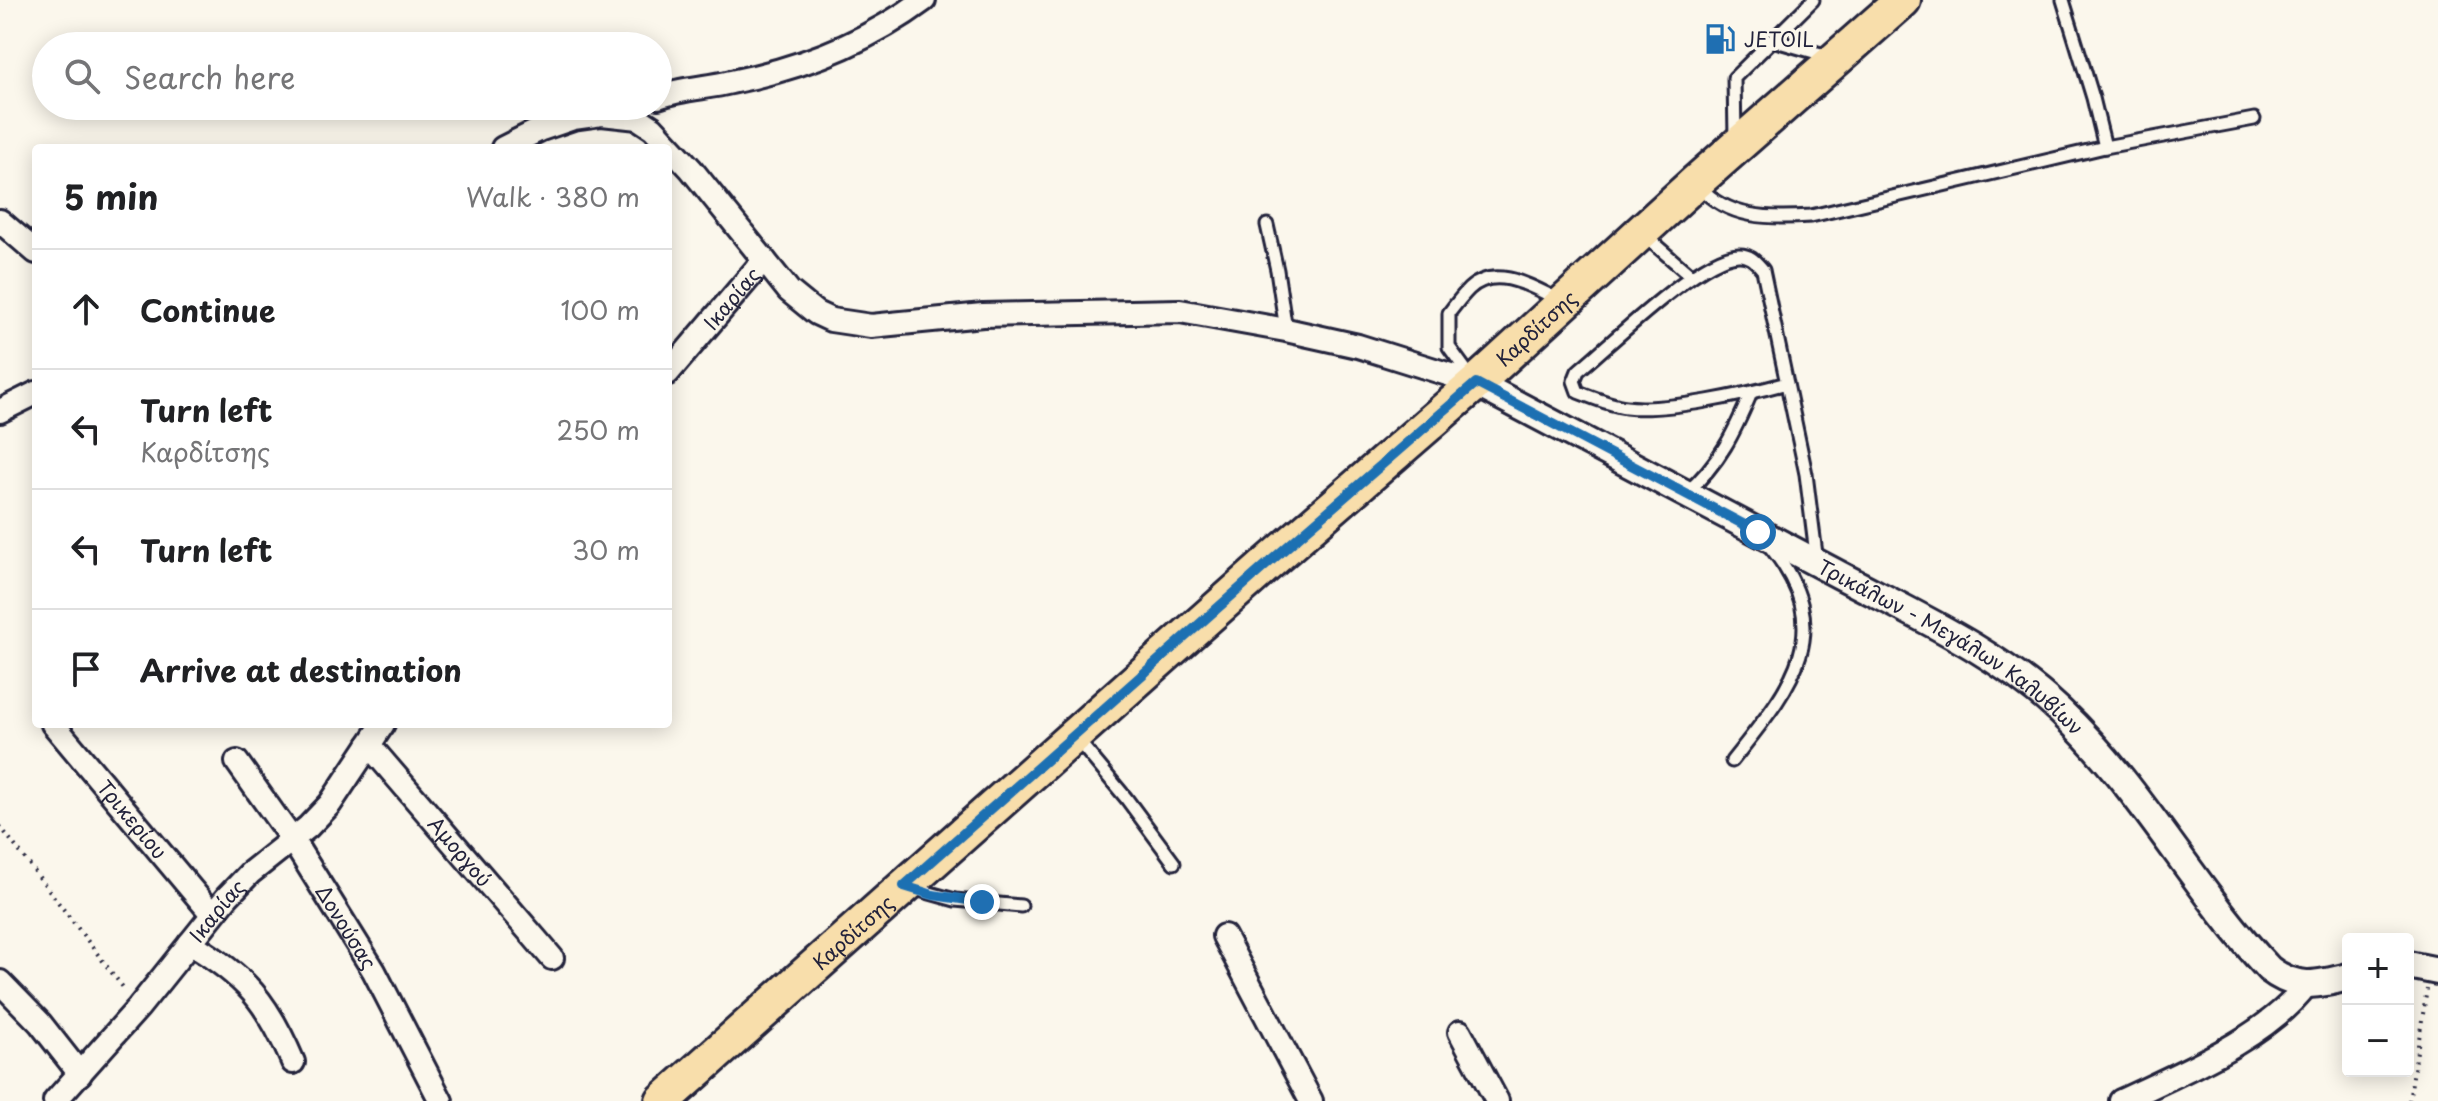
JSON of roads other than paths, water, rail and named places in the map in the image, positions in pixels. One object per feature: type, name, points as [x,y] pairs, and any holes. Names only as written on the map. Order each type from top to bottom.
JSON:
[{"type":"main road","name":"Καρδίτσης","points":[[663,1101],[1476,383],[1696,182],[1903,0]]},
{"type":"street","points":[[672,94],[731,83],[815,60],[878,32],[924,0]]},
{"type":"street","points":[[511,144],[567,120]]},
{"type":"street","points":[[641,120],[669,144]]},
{"type":"street","points":[[672,147],[789,291],[816,313],[831,320],[871,326],[983,315],[1152,311],[1206,315],[1358,346],[1476,383]]},
{"type":"street","points":[[0,221],[32,249]]},
{"type":"street","name":"Ικαρίας","points":[[672,368],[764,260]]},
{"type":"street","name":"Τρικάλων - Μεγάλων Καλυβίων","points":[[1476,383],[1969,645],[2019,677],[2046,699],[2106,759],[2263,962],[2283,980],[2307,984]]},
{"type":"street","points":[[0,411],[32,395]]},
{"type":"street","name":"Τρικερίου","points":[[56,728],[212,914]]},
{"type":"street","name":"Ικαρίας","points":[[70,1091],[212,914],[250,873],[293,841],[330,804],[380,728]]},
{"type":"street","name":"Αμοργού","points":[[369,745],[552,958]]},
{"type":"street","name":"Δονούσας","points":[[237,762],[293,841],[374,971],[441,1101]]},
{"type":"street","points":[[1224,936],[1311,1101]]},
{"type":"street","points":[[190,943],[231,969],[247,984],[271,1015],[293,1062]]},
{"type":"street","points":[[2121,1101],[2263,1027],[2282,1013],[2307,984],[2342,978]]},
{"type":"street","points":[[0,982],[40,1023],[70,1091]]},
{"type":"street","points":[[1460,1032],[1497,1101]]},
{"type":"lane","points":[[1735,148],[1734,78],[1813,0]]},
{"type":"lane","points":[[2063,0],[2105,147]]},
{"type":"lane","points":[[1772,40],[1837,58]]},
{"type":"lane","points":[[1696,182],[1713,200],[1732,209],[1767,217],[1811,216],[2105,147],[2254,119]]},
{"type":"lane","points":[[1267,225],[1286,330]]},
{"type":"lane","points":[[1641,232],[1690,275]]},
{"type":"lane","points":[[1787,383],[1751,393],[1654,407],[1626,407],[1578,392],[1574,381],[1578,371],[1690,275],[1737,255],[1752,258],[1763,270],[1787,383],[1806,474],[1817,563]]},
{"type":"lane","points":[[1476,383],[1449,347],[1449,313],[1471,286],[1495,276],[1518,280],[1566,303]]},
{"type":"lane","points":[[1686,494],[1705,476],[1730,442],[1751,393]]},
{"type":"lane","points":[[1732,761],[1784,696],[1798,664],[1804,624],[1802,605],[1792,575],[1758,532]]},
{"type":"lane","points":[[1074,736],[1126,798],[1174,863]]},
{"type":"lane","points":[[904,886],[955,900],[1021,906]]},
{"type":"place","name":"JETOIL","points":[[1720,39]]}]
